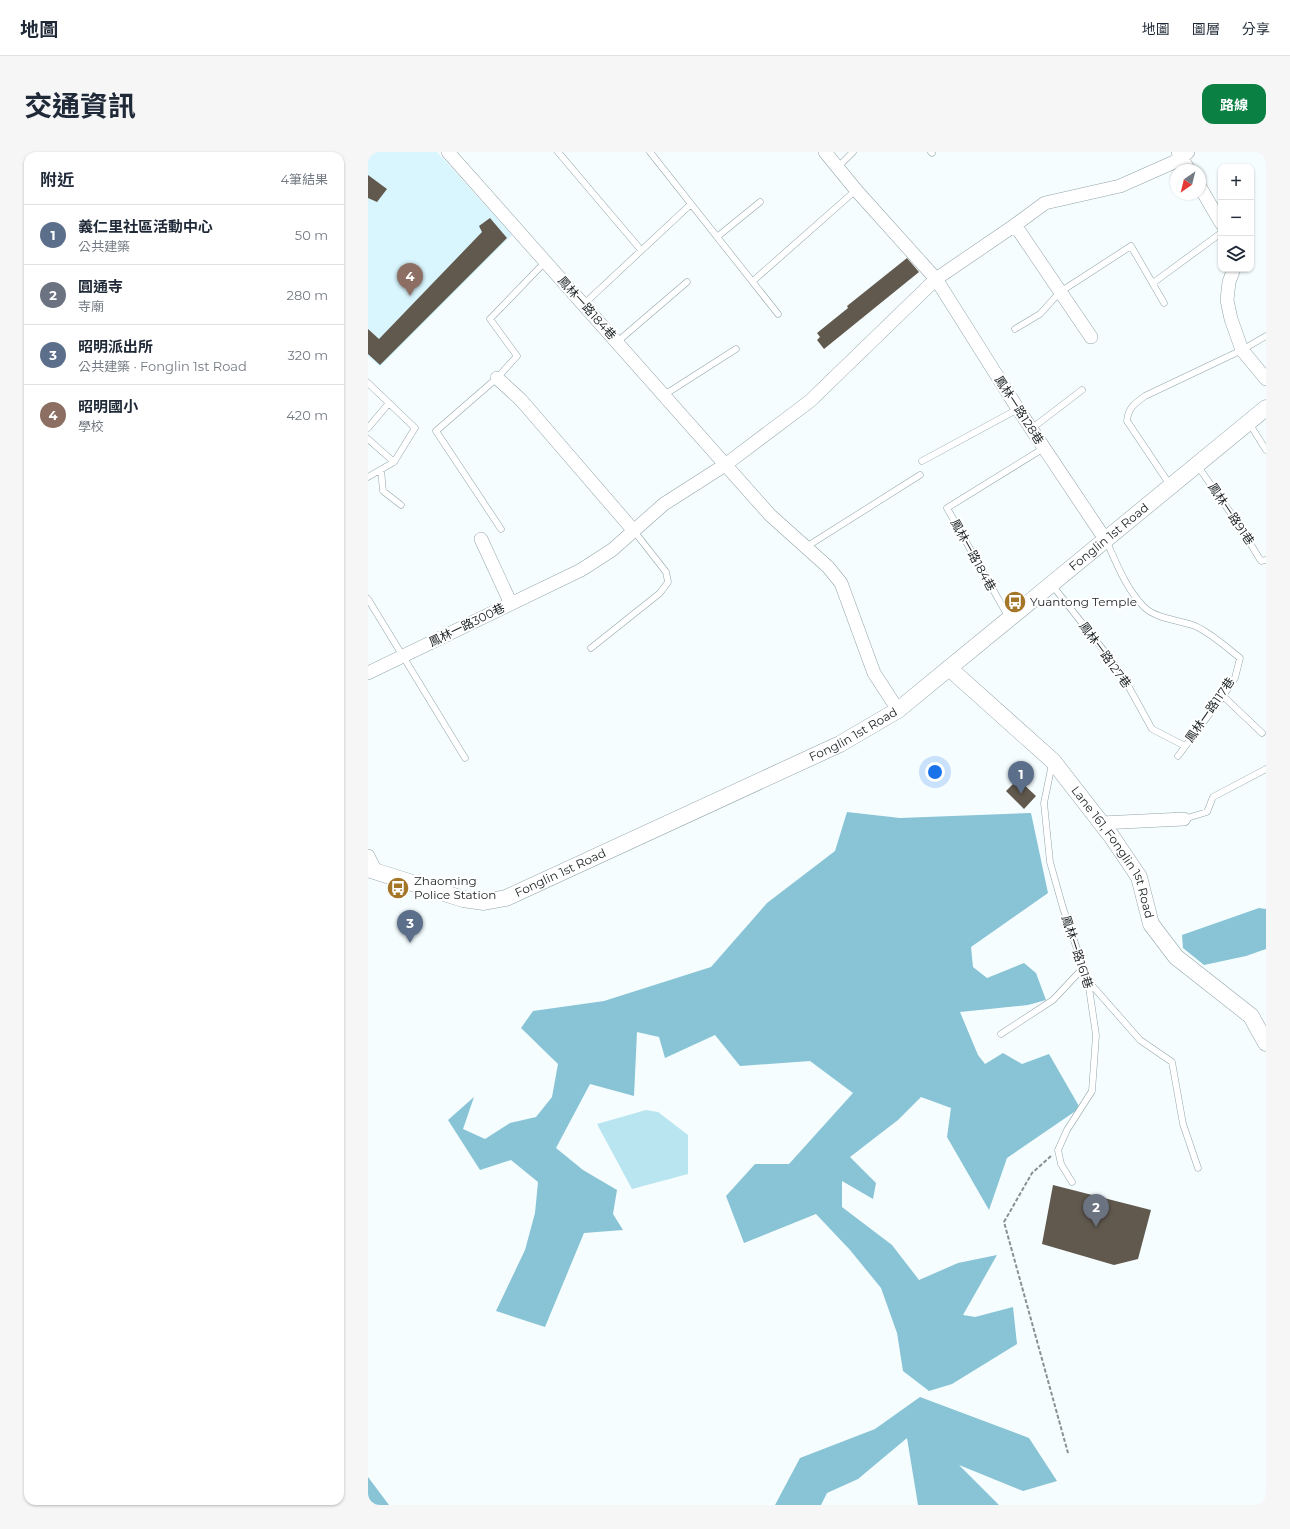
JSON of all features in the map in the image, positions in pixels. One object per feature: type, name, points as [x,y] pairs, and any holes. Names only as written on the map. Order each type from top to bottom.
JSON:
[{"type":"street","name":"鳳林一路184巷","points":[[448,152],[770,515],[828,567],[841,583],[874,673],[898,710]]},
{"type":"street","name":"鳳林一路128巷","points":[[825,152],[856,190],[936,279],[1018,408],[1105,539]]},
{"type":"street","points":[[511,604],[581,570],[612,550],[664,504],[725,464],[810,401],[936,279],[1015,225],[1044,203],[1120,186],[1183,154],[1187,164]]},
{"type":"street","points":[[1206,198],[1218,219]]},
{"type":"street","points":[[1015,225],[1091,337]]},
{"type":"street","points":[[1233,272],[1229,282],[1227,300],[1242,350],[1266,379]]},
{"type":"street","points":[[498,378],[521,400],[634,532]]},
{"type":"street","name":"Fonglin 1st Road","points":[[372,870],[463,899],[484,902],[506,898],[840,744],[898,710],[1266,408]]},
{"type":"street","name":"鳳林一路300巷","points":[[368,673],[511,604],[481,539]]},
{"type":"street","name":"Lane 161, Fonglin 1st Road","points":[[949,668],[1053,761],[1101,823],[1139,877],[1151,924],[1176,957],[1251,1016],[1266,1043]]},
{"type":"street","points":[[1101,823],[1184,819]]},
{"type":"street","points":[[368,856],[372,870]]},
{"type":"lane","points":[[558,152],[641,250]]},
{"type":"lane","points":[[650,152],[778,314]]},
{"type":"lane","points":[[838,167],[853,152]]},
{"type":"lane","points":[[753,281],[856,190]]},
{"type":"lane","points":[[717,237],[760,202]]},
{"type":"lane","points":[[584,304],[691,204]]},
{"type":"lane","points":[[1153,283],[1218,235]]},
{"type":"lane","points":[[1015,329],[1040,314],[1060,292],[1131,246],[1164,303]]},
{"type":"lane","points":[[501,529],[436,431],[498,378],[517,356],[490,319],[546,261]]},
{"type":"lane","points":[[617,342],[687,282]]},
{"type":"lane","points":[[1171,486],[1127,421],[1128,412],[1133,405],[1145,396],[1242,350],[1266,336]]},
{"type":"lane","points":[[664,395],[736,349]]},
{"type":"lane","points":[[368,383],[415,428],[394,462],[368,477]]},
{"type":"lane","points":[[1031,428],[1082,390]]},
{"type":"lane","points":[[368,428],[388,403]]},
{"type":"lane","points":[[922,461],[1018,408]]},
{"type":"lane","points":[[1248,422],[1266,450]]},
{"type":"lane","points":[[368,439],[394,462]]},
{"type":"lane","name":"鳳林一路184巷","points":[[1009,618],[947,508],[1044,448]]},
{"type":"lane","name":"鳳林一路91巷","points":[[1197,464],[1237,522],[1261,561],[1266,560]]},
{"type":"lane","points":[[381,470],[383,492],[401,505]]},
{"type":"lane","points":[[806,547],[920,475]]},
{"type":"lane","points":[[591,648],[660,593],[668,582],[666,572],[634,532]]},
{"type":"lane","name":"鳳林一路117巷","points":[[1105,539],[1133,592],[1144,608],[1168,619],[1195,626],[1240,658],[1235,678],[1178,756]]},
{"type":"lane","name":"鳳林一路127巷","points":[[1051,584],[1120,671],[1152,729],[1185,746]]},
{"type":"lane","points":[[369,601],[465,758]]},
{"type":"lane","points":[[1223,696],[1262,732]]},
{"type":"lane","name":"鳳林一路161巷","points":[[1053,761],[1044,803],[1050,862],[1063,908],[1088,981],[1096,1035],[1092,1091],[1067,1130],[1058,1150]]},
{"type":"lane","points":[[1184,819],[1207,812],[1213,797],[1266,769]]},
{"type":"lane","points":[[1001,1034],[1053,1000],[1084,967]]},
{"type":"lane","points":[[1088,981],[1140,1040],[1172,1062],[1183,1124],[1198,1168]]},
{"type":"lane","points":[[1058,1150],[1061,1164],[1072,1182]]},
{"type":"path","points":[[1058,1150],[1032,1173],[1004,1222],[1068,1453]]},
{"type":"shaded area","points":[[368,152],[437,152],[512,235],[380,367],[368,356]]},
{"type":"shaded area","points":[[847,812],[900,818],[1031,813],[1048,893],[971,947],[973,967],[987,978],[1024,963],[1036,973],[1046,1000],[1028,1005],[960,1012],[978,1055],[985,1064],[1003,1053],[1022,1064],[1049,1054],[1080,1108],[1007,1158],[989,1210],[947,1137],[951,1108],[921,1097],[898,1120],[850,1157],[876,1183],[873,1199],[842,1181],[842,1207],[892,1245],[919,1280],[958,1263],[997,1255],[963,1315],[975,1317],[1013,1307],[1017,1344],[952,1384],[929,1391],[903,1371],[897,1333],[881,1288],[850,1250],[816,1214],[744,1243],[726,1196],[755,1164],[789,1164],[853,1093],[810,1061],[740,1066],[715,1035],[665,1058],[659,1037],[637,1032],[634,1096],[590,1084],[556,1148],[583,1170],[617,1190],[613,1214],[623,1230],[584,1233],[545,1327],[496,1311],[525,1250],[535,1213],[538,1182],[511,1160],[480,1170],[448,1120],[474,1097],[463,1129],[485,1139],[510,1123],[536,1117],[552,1097],[558,1064],[521,1028],[533,1011],[604,1001],[711,967],[767,903],[835,851]]},
{"type":"shaded area","points":[[1259,908],[1266,909],[1266,949],[1246,956],[1204,965],[1183,948],[1182,935]]},
{"type":"shaded area","points":[[646,1110],[658,1112],[688,1135],[688,1174],[632,1189],[597,1124]]},
{"type":"shaded area","points":[[920,1397],[1029,1438],[1057,1481],[1023,1491],[959,1465],[999,1505],[918,1505],[907,1438],[858,1479],[827,1493],[821,1505],[775,1505],[800,1458],[875,1429]]},
{"type":"shaded area","points":[[368,1477],[389,1505],[368,1505]]},
{"type":"building","points":[[368,175],[387,189],[377,202],[368,198]]},
{"type":"building","points":[[490,218],[507,238],[380,365],[368,354],[368,329],[379,339],[482,232],[479,226]]},
{"type":"building","points":[[907,258],[919,272],[824,349],[817,340],[820,337],[817,333],[848,308],[847,306]]},
{"type":"building","points":[[1018,779],[1036,796],[1024,809],[1006,791]]},
{"type":"building","points":[[1053,1185],[1151,1210],[1138,1259],[1114,1265],[1042,1244]]},
{"type":"place","name":"昭明國小","points":[[410,296]]},
{"type":"place","name":"Yuantong Temple","points":[[1015,602]]},
{"type":"place","name":"義仁里社區活動中心","points":[[1021,794]]},
{"type":"place","name":"Zhaoming Police Station","points":[[398,888]]},
{"type":"place","name":"昭明派出所","points":[[410,943]]},
{"type":"place","name":"圓通寺","points":[[1096,1227]]}]
